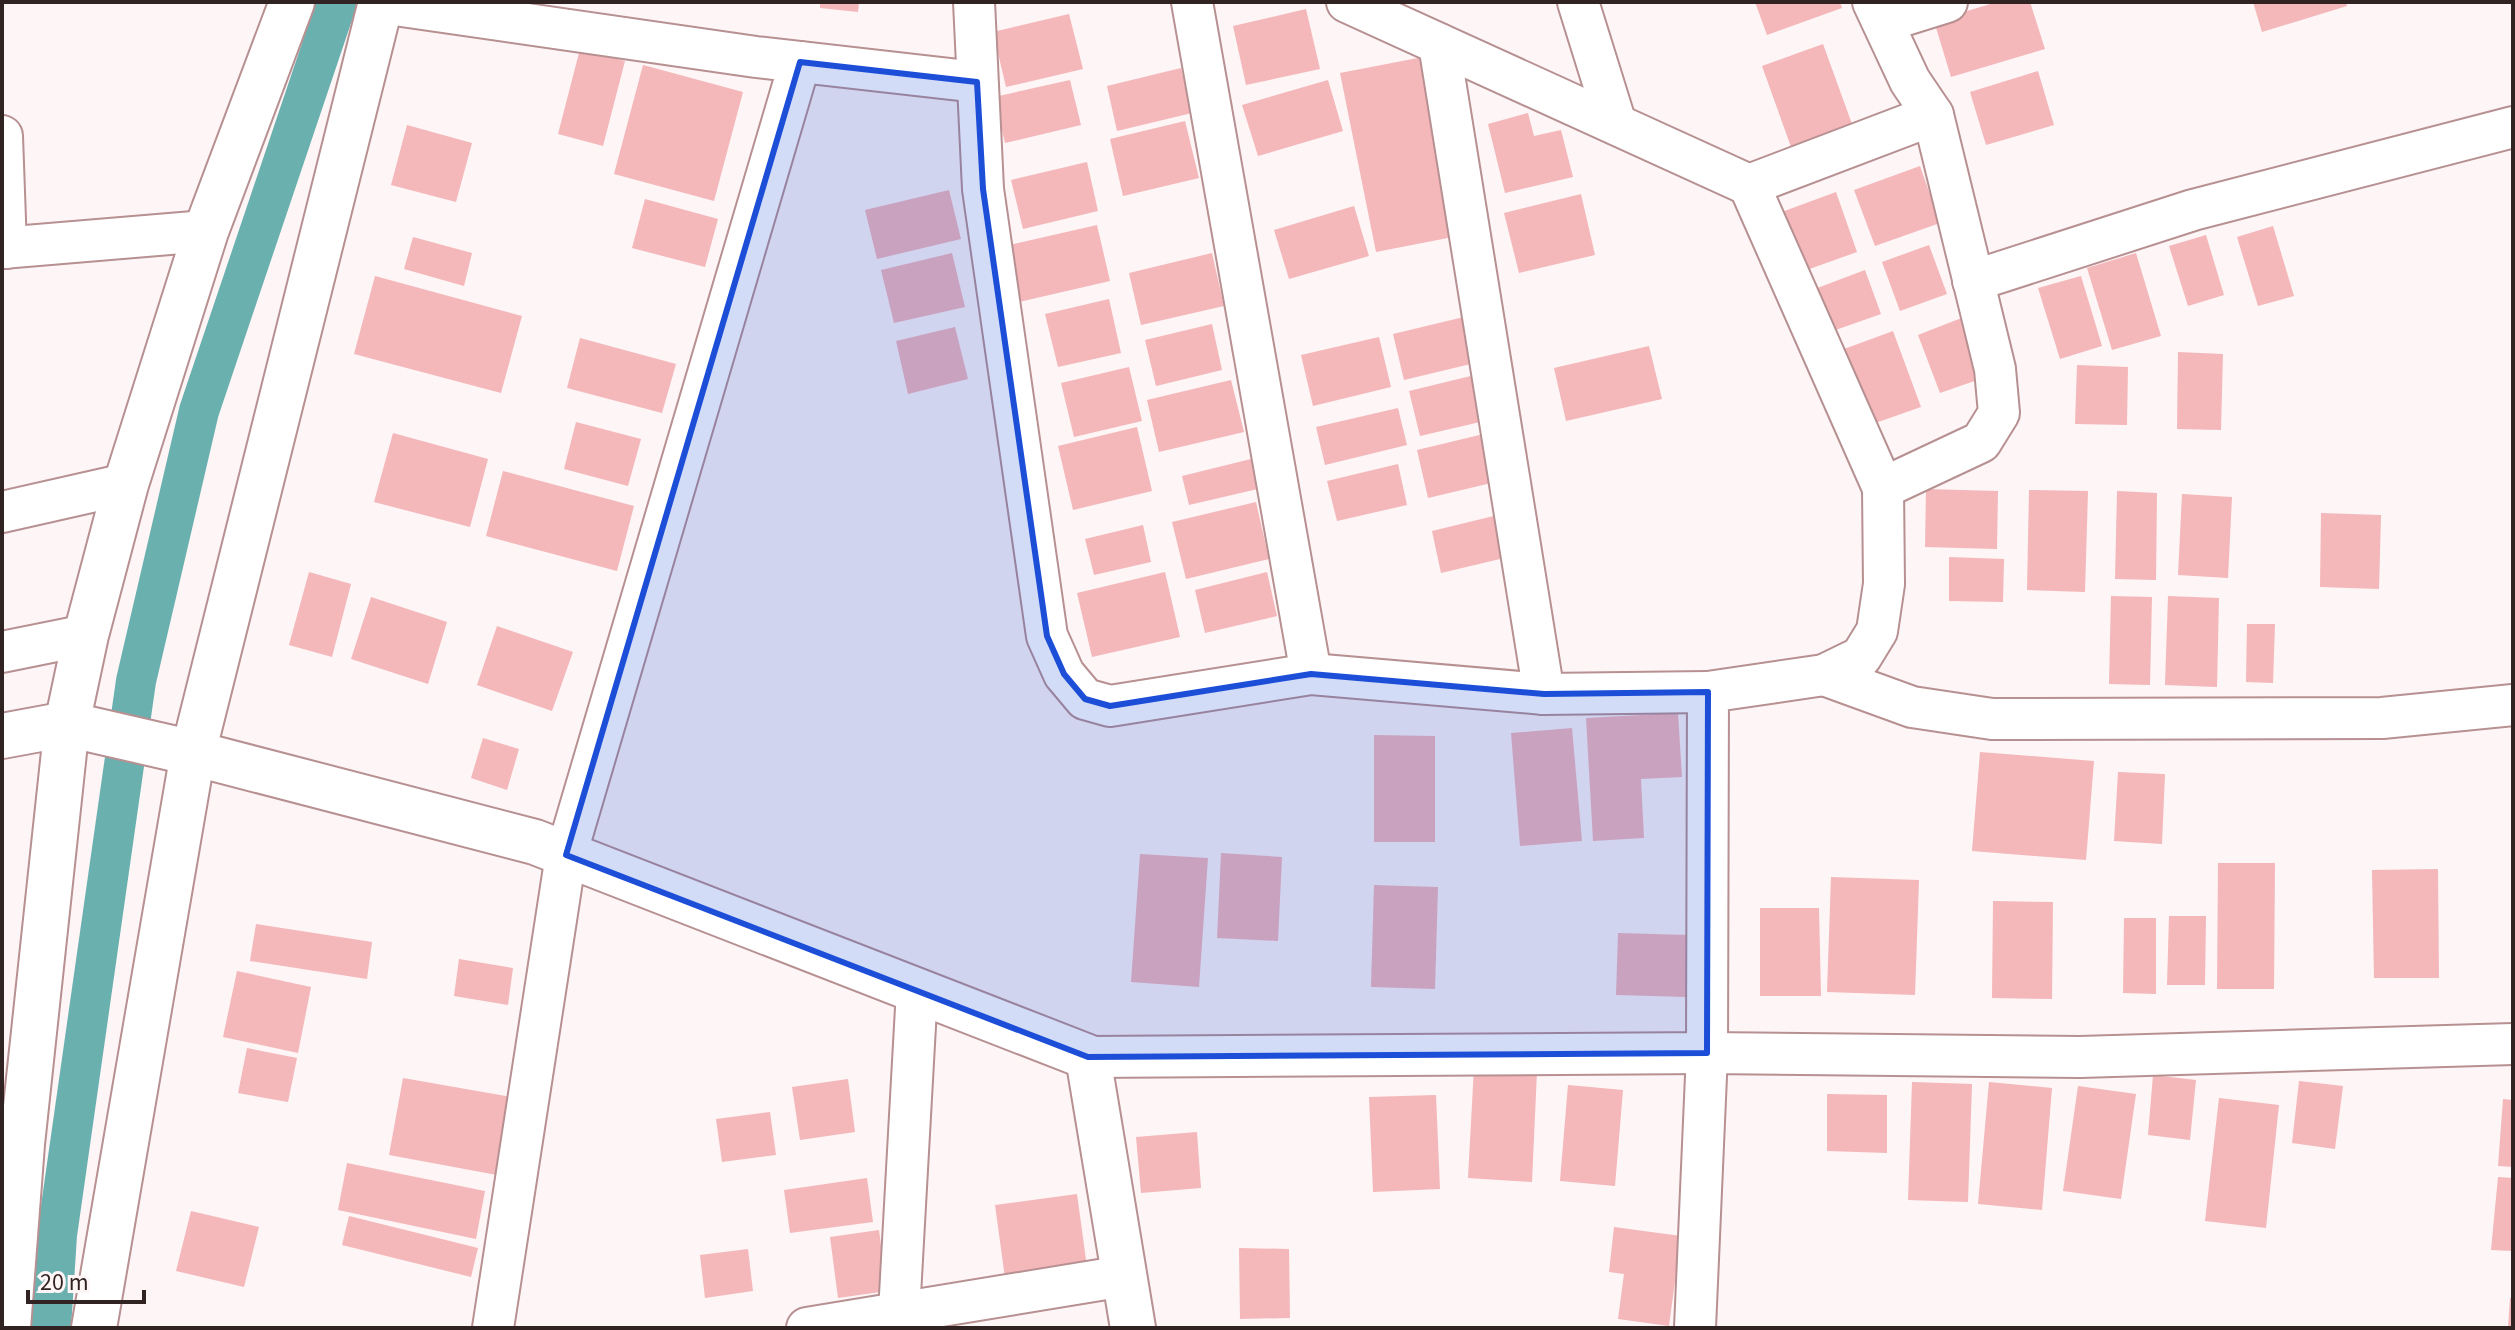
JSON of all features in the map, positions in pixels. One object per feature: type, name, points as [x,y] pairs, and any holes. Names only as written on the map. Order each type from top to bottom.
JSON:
[{"type":"main road","points":[[8,1328],[12,1144],[86,728],[86,635],[126,484],[206,231],[292,2]]},
{"type":"main road","points":[[94,1328],[193,753],[381,2]]},
{"type":"main road","points":[[2,736],[86,728],[535,842],[1088,1057],[1133,1328]]},
{"type":"street","points":[[381,2],[800,62],[977,82]]},
{"type":"street","points":[[974,2],[983,189],[1047,636],[1064,674],[1085,699],[1110,706],[1311,674],[1544,694],[1708,692],[1824,675],[1861,657],[1877,631],[1884,584],[1883,488],[1749,185],[1439,44],[1393,13],[1347,2]]},
{"type":"street","points":[[1192,2],[1311,674]]},
{"type":"street","points":[[1578,2],[1616,124]]},
{"type":"street","points":[[1883,488],[1981,442],[1999,413],[1995,369],[1933,115],[1910,81],[1878,12],[1947,2]]},
{"type":"street","points":[[1439,44],[1544,694]]},
{"type":"street","points":[[493,1328],[566,855],[800,62]]},
{"type":"street","points":[[1749,185],[1933,115]]},
{"type":"street","points":[[1973,281],[2193,210],[2513,127]]},
{"type":"street","points":[[2,136],[4,248],[206,231]]},
{"type":"street","points":[[2,512],[126,484]]},
{"type":"street","points":[[2,652],[86,635]]},
{"type":"street","points":[[1824,675],[1912,707],[1992,719],[2382,718],[2513,705]]},
{"type":"street","points":[[1695,1328],[1707,1053],[1708,692]]},
{"type":"street","points":[[899,1313],[917,990]]},
{"type":"street","points":[[1088,1057],[1707,1053],[2080,1057],[2513,1044]]},
{"type":"street","points":[[807,1328],[1124,1276]]},
{"type":"highlighted area","points":[[800,62],[977,82],[983,189],[1047,636],[1064,674],[1085,699],[1110,706],[1311,674],[1544,694],[1708,692],[1707,1053],[1088,1057],[566,855]]},
{"type":"building","points":[[820,2],[859,2],[858,12],[820,8]]},
{"type":"building","points":[[1755,2],[1840,2],[1842,8],[1767,35]]},
{"type":"building","points":[[1997,2],[2030,2],[2045,49],[1951,77],[1934,21]]},
{"type":"building","points":[[2253,2],[2346,2],[2347,6],[2262,32]]},
{"type":"building","points":[[1306,9],[1320,69],[1246,85],[1233,26]]},
{"type":"building","points":[[1069,14],[1083,69],[1006,87],[993,32]]},
{"type":"building","points":[[1823,44],[1852,124],[1791,147],[1762,66]]},
{"type":"building","points":[[580,49],[625,61],[603,146],[558,134]]},
{"type":"building","points":[[1423,57],[1458,236],[1376,252],[1340,73]]},
{"type":"building","points":[[643,65],[743,92],[714,201],[614,174]]},
{"type":"building","points":[[1181,68],[1192,113],[1117,131],[1107,86]]},
{"type":"building","points":[[2038,71],[2054,125],[1986,145],[1970,92]]},
{"type":"building","points":[[1070,80],[1081,125],[1005,143],[994,97]]},
{"type":"building","points":[[1328,80],[1343,131],[1258,156],[1242,105]]},
{"type":"building","points":[[1528,113],[1534,136],[1561,130],[1573,177],[1505,193],[1488,124]]},
{"type":"building","points":[[1185,121],[1199,178],[1123,196],[1110,139]]},
{"type":"building","points":[[407,125],[472,143],[456,202],[391,185]]},
{"type":"building","points":[[1087,162],[1098,211],[1023,229],[1011,180]]},
{"type":"building","points":[[1920,166],[1940,223],[1875,246],[1854,190]]},
{"type":"building","points":[[949,190],[961,239],[877,259],[865,210]]},
{"type":"building","points":[[1836,192],[1857,252],[1801,272],[1779,213]]},
{"type":"building","points":[[1581,194],[1595,255],[1519,273],[1504,213]]},
{"type":"building","points":[[645,199],[718,219],[705,267],[632,248]]},
{"type":"building","points":[[1354,206],[1369,256],[1289,279],[1274,230]]},
{"type":"building","points":[[1097,225],[1110,281],[1019,302],[1005,246]]},
{"type":"building","points":[[2273,226],[2294,296],[2258,306],[2237,237]]},
{"type":"building","points":[[2206,235],[2224,295],[2188,306],[2169,246]]},
{"type":"building","points":[[413,237],[472,253],[464,286],[404,269]]},
{"type":"building","points":[[1929,245],[1947,294],[1900,311],[1882,262]]},
{"type":"building","points":[[952,253],[965,307],[894,323],[881,270]]},
{"type":"building","points":[[1212,253],[1224,306],[1141,325],[1129,273]]},
{"type":"building","points":[[2136,253],[2161,336],[2112,350],[2087,268]]},
{"type":"building","points":[[1865,270],[1881,314],[1827,333],[1812,290]]},
{"type":"building","points":[[375,276],[522,316],[501,393],[354,354]]},
{"type":"building","points":[[2081,276],[2102,346],[2060,359],[2038,288]]},
{"type":"building","points":[[1109,299],[1121,353],[1058,367],[1045,314]]},
{"type":"building","points":[[1468,316],[1479,362],[1404,380],[1393,334]]},
{"type":"building","points":[[1964,317],[1986,377],[1940,393],[1918,335]]},
{"type":"building","points":[[1212,324],[1222,370],[1156,386],[1145,340]]},
{"type":"building","points":[[955,327],[968,379],[908,394],[896,341]]},
{"type":"building","points":[[1893,331],[1921,407],[1864,427],[1836,352]]},
{"type":"building","points":[[1379,337],[1391,387],[1313,406],[1301,355]]},
{"type":"building","points":[[580,338],[676,364],[662,413],[567,388]]},
{"type":"building","points":[[1649,346],[1662,399],[1566,421],[1554,368]]},
{"type":"building","points":[[2178,352],[2223,354],[2221,430],[2177,429]]},
{"type":"building","points":[[2077,365],[2128,367],[2127,425],[2075,424]]},
{"type":"building","points":[[1129,367],[1142,421],[1074,437],[1061,383]]},
{"type":"building","points":[[1483,373],[1493,419],[1420,436],[1409,391]]},
{"type":"building","points":[[1231,380],[1244,432],[1159,452],[1147,400]]},
{"type":"building","points":[[1398,408],[1407,445],[1325,465],[1316,427]]},
{"type":"building","points":[[576,422],[641,439],[628,486],[564,469]]},
{"type":"building","points":[[1137,427],[1152,491],[1073,510],[1058,446]]},
{"type":"building","points":[[1492,432],[1504,480],[1428,498],[1417,450]]},
{"type":"building","points":[[393,433],[488,459],[470,527],[374,502]]},
{"type":"building","points":[[1255,458],[1262,488],[1189,505],[1182,476]]},
{"type":"building","points":[[1398,464],[1407,505],[1337,521],[1327,481]]},
{"type":"building","points":[[503,471],[634,506],[617,571],[486,536]]},
{"type":"building","points":[[1926,489],[1998,491],[1997,549],[1925,547]]},
{"type":"building","points":[[2029,490],[2088,491],[2085,592],[2027,590]]},
{"type":"building","points":[[2117,491],[2157,493],[2156,580],[2115,579]]},
{"type":"building","points":[[2182,494],[2232,497],[2228,578],[2178,575]]},
{"type":"building","points":[[1256,502],[1269,559],[1186,579],[1172,522]]},
{"type":"building","points":[[1506,513],[1517,555],[1441,573],[1432,531]]},
{"type":"building","points":[[2321,513],[2381,515],[2379,589],[2320,587]]},
{"type":"building","points":[[1143,525],[1151,562],[1094,575],[1085,539]]},
{"type":"building","points":[[1949,557],[2004,559],[2003,602],[1949,601]]},
{"type":"building","points":[[309,572],[351,584],[332,657],[289,645]]},
{"type":"building","points":[[1165,572],[1180,637],[1092,657],[1077,593]]},
{"type":"building","points":[[1267,572],[1277,616],[1205,633],[1195,590]]},
{"type":"building","points":[[2111,596],[2152,597],[2150,685],[2109,684]]},
{"type":"building","points":[[2168,596],[2219,598],[2217,687],[2165,685]]},
{"type":"building","points":[[371,597],[447,622],[428,684],[351,659]]},
{"type":"building","points":[[2247,624],[2275,624],[2273,683],[2246,682]]},
{"type":"building","points":[[497,626],[573,652],[552,711],[477,685]]},
{"type":"building","points":[[1678,713],[1682,777],[1641,779],[1644,838],[1593,841],[1586,718]]},
{"type":"building","points":[[1572,728],[1582,841],[1520,846],[1511,733]]},
{"type":"building","points":[[1374,735],[1435,736],[1435,842],[1374,842]]},
{"type":"building","points":[[483,738],[519,749],[507,790],[471,778]]},
{"type":"building","points":[[1980,752],[2094,761],[2086,860],[1972,851]]},
{"type":"building","points":[[2118,772],[2165,774],[2162,844],[2114,841]]},
{"type":"building","points":[[1221,853],[1282,857],[1278,941],[1217,938]]},
{"type":"building","points":[[1140,854],[1208,858],[1199,987],[1131,982]]},
{"type":"building","points":[[2218,863],[2275,863],[2274,989],[2217,989]]},
{"type":"building","points":[[2438,869],[2439,978],[2374,978],[2372,870]]},
{"type":"building","points":[[1831,877],[1919,880],[1915,995],[1827,992]]},
{"type":"building","points":[[1374,885],[1438,887],[1435,989],[1371,987]]},
{"type":"building","points":[[1993,901],[2053,902],[2052,999],[1992,998]]},
{"type":"building","points":[[1760,908],[1819,908],[1821,996],[1760,996]]},
{"type":"building","points":[[2169,916],[2206,916],[2205,985],[2167,985]]},
{"type":"building","points":[[2124,918],[2156,918],[2156,994],[2123,993]]},
{"type":"building","points":[[256,924],[372,942],[367,979],[250,961]]},
{"type":"building","points":[[1618,933],[1689,935],[1687,997],[1616,995]]},
{"type":"building","points":[[459,959],[513,968],[508,1005],[454,996]]},
{"type":"building","points":[[237,971],[311,987],[298,1053],[223,1037]]},
{"type":"building","points":[[247,1048],[297,1058],[288,1102],[238,1093]]},
{"type":"building","points":[[1474,1067],[1537,1071],[1532,1182],[1468,1178]]},
{"type":"building","points":[[2153,1075],[2196,1080],[2190,1140],[2148,1135]]},
{"type":"building","points":[[403,1078],[511,1097],[497,1175],[389,1155]]},
{"type":"building","points":[[848,1079],[855,1132],[800,1140],[792,1087]]},
{"type":"building","points":[[2299,1081],[2343,1086],[2335,1149],[2292,1143]]},
{"type":"building","points":[[1912,1082],[1972,1084],[1968,1202],[1908,1200]]},
{"type":"building","points":[[1989,1082],[2052,1088],[2042,1210],[1978,1204]]},
{"type":"building","points":[[1568,1085],[1623,1090],[1615,1186],[1560,1181]]},
{"type":"building","points":[[2078,1086],[2136,1094],[2121,1199],[2063,1191]]},
{"type":"building","points":[[1827,1094],[1887,1095],[1887,1153],[1827,1151]]},
{"type":"building","points":[[1436,1095],[1440,1189],[1373,1192],[1369,1097]]},
{"type":"building","points":[[2219,1098],[2279,1105],[2266,1228],[2205,1221]]},
{"type":"building","points":[[2503,1099],[2513,1100],[2513,1167],[2498,1166]]},
{"type":"building","points":[[770,1112],[776,1155],[722,1162],[716,1119]]},
{"type":"building","points":[[1197,1132],[1201,1188],[1141,1193],[1136,1137]]},
{"type":"building","points":[[347,1163],[485,1191],[476,1239],[338,1210]]},
{"type":"building","points":[[2498,1177],[2513,1178],[2513,1251],[2491,1250]]},
{"type":"building","points":[[867,1178],[873,1222],[790,1233],[784,1190]]},
{"type":"building","points":[[1077,1194],[1087,1267],[1005,1278],[995,1205]]},
{"type":"building","points":[[191,1211],[259,1227],[244,1287],[176,1271]]},
{"type":"building","points":[[349,1216],[478,1248],[471,1277],[342,1245]]},
{"type":"building","points":[[1614,1227],[1681,1236],[1669,1326],[1618,1319],[1624,1274],[1609,1272]]},
{"type":"building","points":[[879,1230],[887,1291],[838,1298],[830,1237]]},
{"type":"building","points":[[1239,1248],[1289,1249],[1290,1318],[1240,1319]]},
{"type":"building","points":[[748,1249],[753,1291],[705,1298],[700,1255]]},
{"type":"building","points":[[2510,1298],[2513,1298],[2513,1328],[2508,1328]]},
{"type":"waterway","points":[[51,1328],[57,1235],[136,681],[199,411],[337,2]]}]
